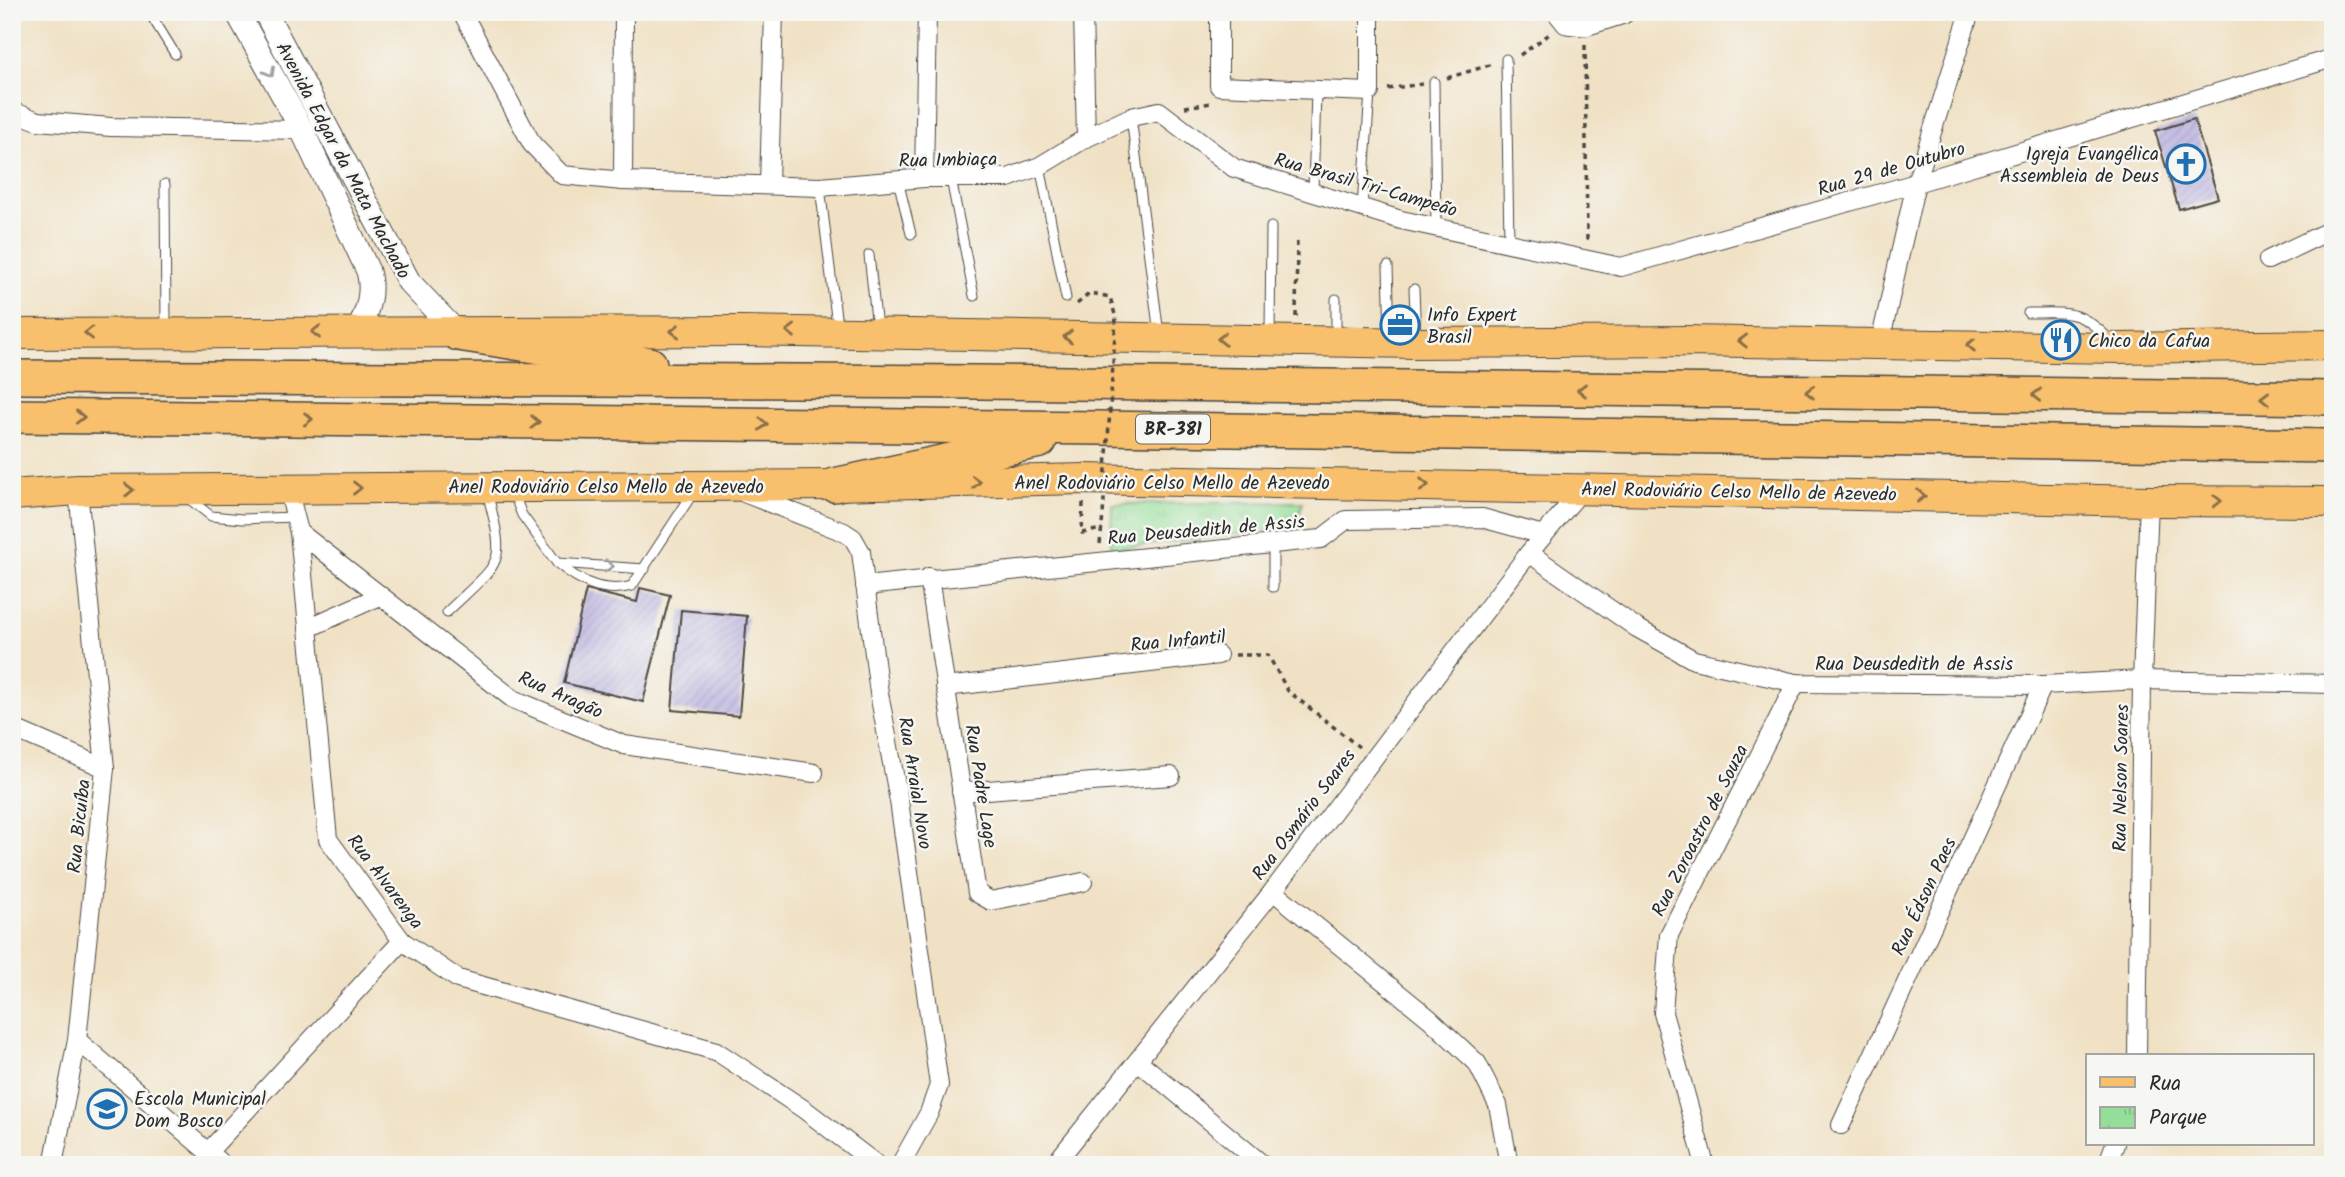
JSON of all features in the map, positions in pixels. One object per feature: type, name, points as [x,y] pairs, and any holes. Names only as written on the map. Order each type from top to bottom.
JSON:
[{"type":"highway","points":[[458,334],[756,381]]},
{"type":"highway","points":[[12,377],[756,381],[2333,398]]},
{"type":"highway","name":"BR-381","points":[[12,416],[1100,428],[2244,447],[2333,446]]},
{"type":"highway","points":[[834,485],[1100,428]]},
{"type":"highway","points":[[2244,447],[2333,462]]},
{"type":"main road","points":[[12,334],[743,331],[1403,343],[1880,343],[2118,348],[2333,345]]},
{"type":"main road","name":"Anel Rodoviário Celso Mello de Azevedo","points":[[12,495],[78,490],[834,485],[1085,479],[2149,501],[2333,502]]},
{"type":"street","name":"Avenida Edgar da Mata Machado","points":[[237,12],[302,130],[368,271],[372,286],[367,311],[358,332]]},
{"type":"street","name":"Avenida Edgar da Mata Machado","points":[[265,12],[409,282],[458,334]]},
{"type":"street","name":"Rua Imbiaça","points":[[462,12],[532,144],[562,175],[622,181],[820,187],[924,178],[1008,178],[1040,166],[1086,138],[1131,117],[1159,111]]},
{"type":"street","points":[[622,181],[624,12]]},
{"type":"street","points":[[769,184],[774,12]]},
{"type":"street","points":[[924,178],[927,12]]},
{"type":"street","points":[[1083,12],[1086,138]]},
{"type":"street","points":[[1219,12],[1219,86],[1316,92],[1370,92],[1370,12]]},
{"type":"street","points":[[1570,19],[1623,12]]},
{"type":"street","points":[[1880,343],[1916,183],[1970,12]]},
{"type":"street","name":"Rua 29 de Outubro","points":[[1621,267],[1916,183],[2333,58]]},
{"type":"street","points":[[12,111],[38,121],[111,127],[302,130]]},
{"type":"street","name":"Rua Brasil Tri-Campeão","points":[[1159,111],[1234,168],[1362,208],[1436,227],[1621,267]]},
{"type":"street","points":[[2269,260],[2333,229]]},
{"type":"street","name":"Rua Arraial Novo","points":[[712,486],[853,538],[861,552],[879,693],[899,801],[939,1085],[929,1113],[900,1165]]},
{"type":"street","name":"Rua Alvarenga","points":[[288,488],[297,524],[328,839],[402,941],[458,979],[716,1051],[805,1110],[877,1165]]},
{"type":"street","name":"Rua Osmário Soares","points":[[1054,1165],[1273,891],[1529,553],[1584,488]]},
{"type":"street","name":"Rua Bicuíba","points":[[53,1165],[77,1041],[105,768],[78,490]]},
{"type":"street","name":"Rua Nelson Soares","points":[[2137,1054],[2142,680],[2149,501]]},
{"type":"street","name":"Rua Deusdedith de Assis","points":[[865,586],[929,577],[1321,539],[1346,520],[1482,519],[1544,535]]},
{"type":"street","name":"Rua Aragão","points":[[297,524],[380,596],[513,699],[624,745],[814,773]]},
{"type":"street","name":"Rua Deusdedith de Assis","points":[[1529,553],[1637,628],[1694,660],[1796,683],[2043,685],[2142,680],[2333,684]]},
{"type":"street","name":"Rua Padre Lage","points":[[929,577],[977,893],[991,901],[1083,881]]},
{"type":"street","points":[[308,628],[380,596]]},
{"type":"street","name":"Rua Infantil","points":[[945,687],[1218,655]]},
{"type":"street","name":"Rua Zoroastro de Souza","points":[[1705,1165],[1663,1013],[1669,935],[1796,683]]},
{"type":"street","name":"Rua Édson Paes","points":[[1841,1125],[2043,685]]},
{"type":"street","points":[[12,728],[105,768]]},
{"type":"street","points":[[961,792],[1171,776]]},
{"type":"street","points":[[1273,891],[1430,1018],[1477,1063],[1497,1105],[1509,1165]]},
{"type":"street","points":[[209,1151],[402,941]]},
{"type":"street","points":[[77,1041],[223,1165]]},
{"type":"street","points":[[1138,1061],[1263,1165]]},
{"type":"street","points":[[2108,1165],[2114,1146]]},
{"type":"lane","points":[[149,12],[175,54]]},
{"type":"lane","points":[[1506,60],[1509,243]]},
{"type":"lane","points":[[1434,82],[1436,227]]},
{"type":"lane","points":[[1313,192],[1316,92]]},
{"type":"lane","points":[[1362,208],[1370,92]]},
{"type":"lane","points":[[1131,117],[1160,338]]},
{"type":"lane","points":[[1040,166],[1066,298]]},
{"type":"lane","points":[[951,179],[974,296]]},
{"type":"lane","points":[[898,180],[911,234]]},
{"type":"lane","points":[[165,184],[166,333]]},
{"type":"lane","points":[[820,187],[836,317]]},
{"type":"lane","points":[[1271,227],[1283,340]]},
{"type":"lane","points":[[869,255],[877,333]]},
{"type":"lane","points":[[1388,266],[1403,343]]},
{"type":"lane","points":[[1403,343],[1414,289]]},
{"type":"lane","points":[[1336,299],[1336,341]]},
{"type":"lane","points":[[2028,313],[2071,313],[2090,320],[2118,348]]},
{"type":"lane","points":[[498,487],[557,563],[578,581],[620,589],[632,586],[645,569],[679,511],[712,486]]},
{"type":"lane","points":[[447,612],[491,570],[499,555],[498,487]]},
{"type":"lane","points":[[178,489],[211,516],[297,524]]},
{"type":"lane","points":[[1273,542],[1273,587]]},
{"type":"lane","points":[[557,563],[645,569]]},
{"type":"path","points":[[1370,92],[1434,82],[1524,54],[1570,19]]},
{"type":"path","points":[[1570,19],[1588,260]]},
{"type":"path","points":[[1159,111],[1217,103],[1219,86]]},
{"type":"path","points":[[1283,340],[1297,238]]},
{"type":"path","points":[[1077,304],[1090,293],[1110,297],[1116,318],[1102,529],[1082,533],[1085,479]]},
{"type":"path","name":"Rua Infantil","points":[[1218,655],[1268,655],[1288,691],[1372,757]]},
{"type":"green space","points":[[1303,502],[1295,527],[1111,549],[1112,504]]},
{"type":"building","name":"Igreja Evangélica Assembleia de Deus","points":[[2194,119],[2218,198],[2179,209],[2155,131]]},
{"type":"building","points":[[640,588],[670,595],[643,702],[564,683],[586,590],[637,602]]},
{"type":"building","points":[[681,610],[747,616],[739,716],[672,710]]},
{"type":"place","name":"Igreja Evangélica Assembleia de Deus","points":[[2186,164]]},
{"type":"place","name":"Info Expert Brasil","points":[[1400,325]]},
{"type":"place","name":"Chico da Cafua","points":[[2061,340]]},
{"type":"place","name":"Escola Municipal Dom Bosco","points":[[107,1109]]}]
